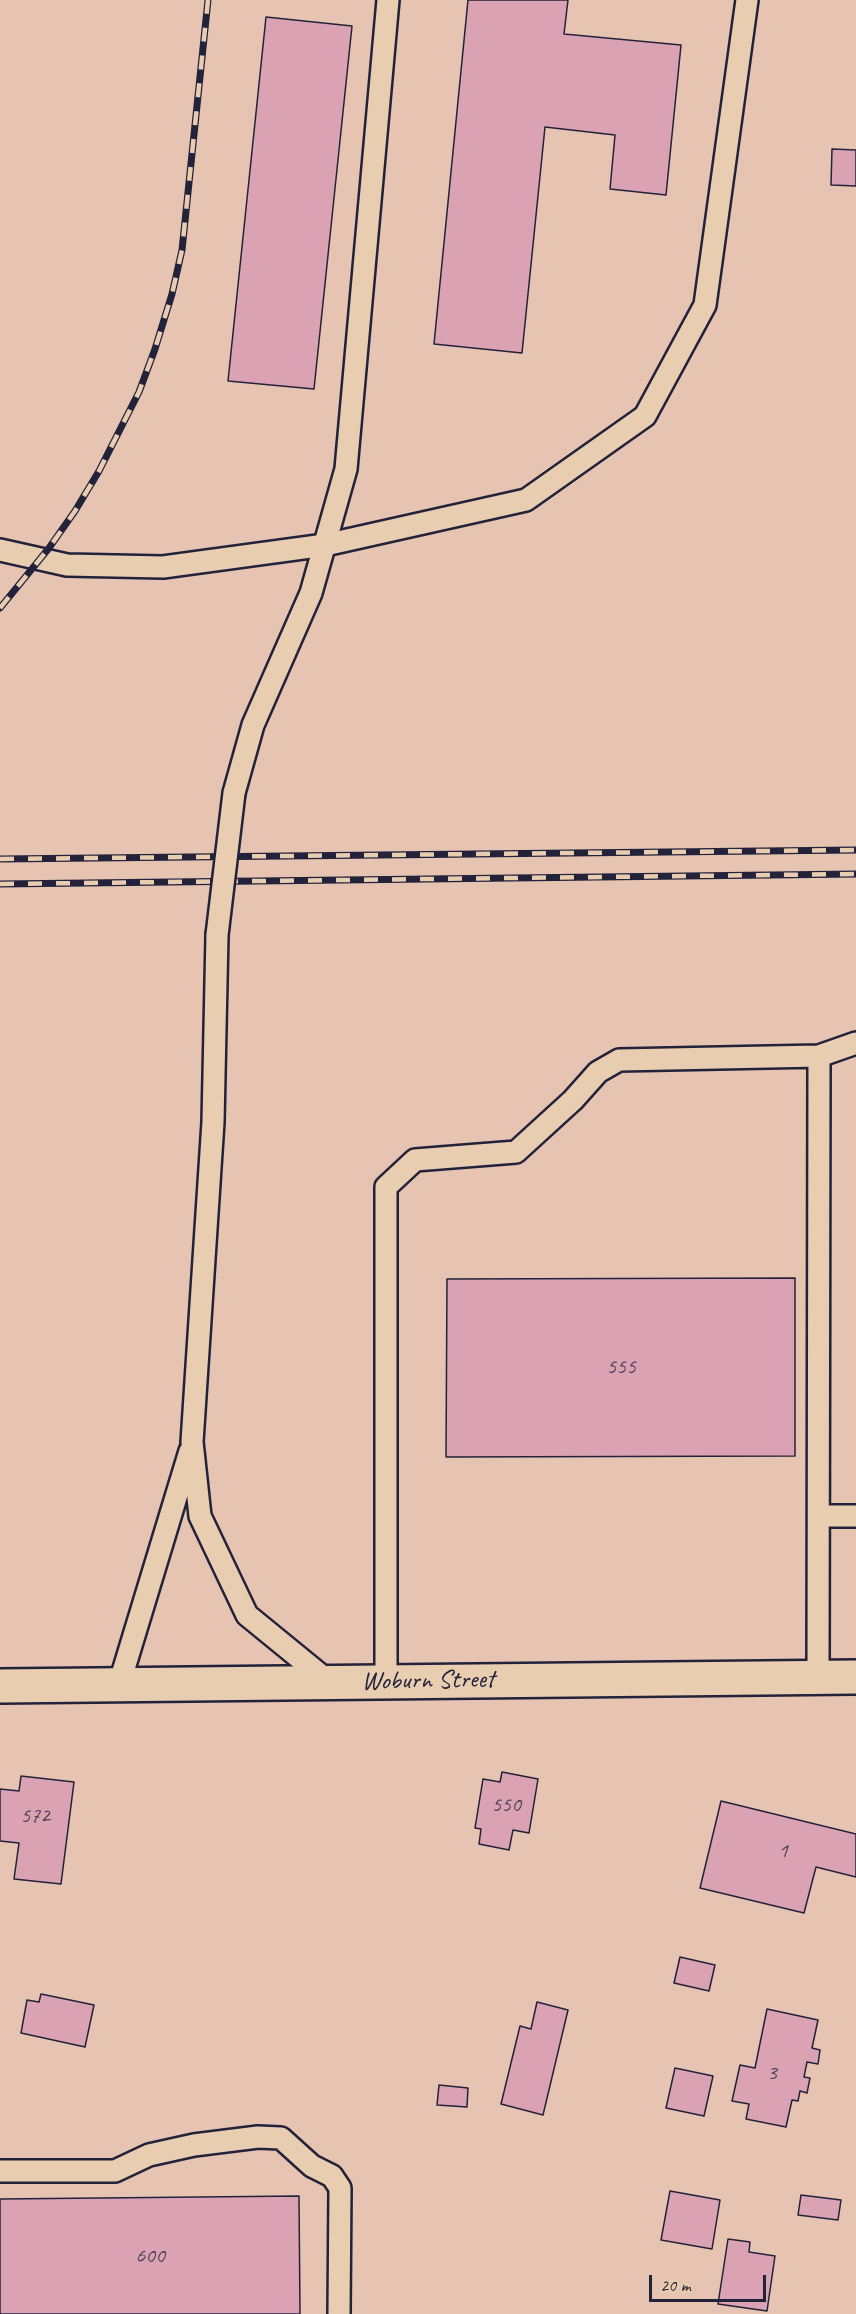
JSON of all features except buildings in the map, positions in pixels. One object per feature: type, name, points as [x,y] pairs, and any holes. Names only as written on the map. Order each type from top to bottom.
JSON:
[{"type":"main road","name":"Woburn Street","points":[[0,1686],[856,1677]]},
{"type":"lane","points":[[329,1682],[246,1615],[200,1516],[192,1442],[213,1122],[217,936],[234,793],[253,725],[310,593],[346,470],[388,0]]},
{"type":"lane","points":[[0,550],[67,565],[163,567],[325,545],[526,500],[645,416],[705,305],[747,0]]},
{"type":"lane","points":[[386,1682],[386,1187],[415,1160],[516,1152],[573,1100],[598,1072],[619,1060],[819,1056],[856,1043]]},
{"type":"lane","points":[[818,1677],[819,1056]]},
{"type":"lane","points":[[119,1685],[192,1442]]},
{"type":"lane","points":[[819,1516],[856,1516]]},
{"type":"lane","points":[[0,2171],[115,2171],[149,2155],[194,2145],[258,2137],[281,2138],[312,2166],[332,2176],[340,2188],[339,2314]]},
{"type":"railway","points":[[0,608],[49,548],[99,471],[139,392],[155,349],[172,294],[182,250],[208,0]]},
{"type":"railway","points":[[0,859],[856,850]]},
{"type":"railway","points":[[0,884],[856,874]]}]
